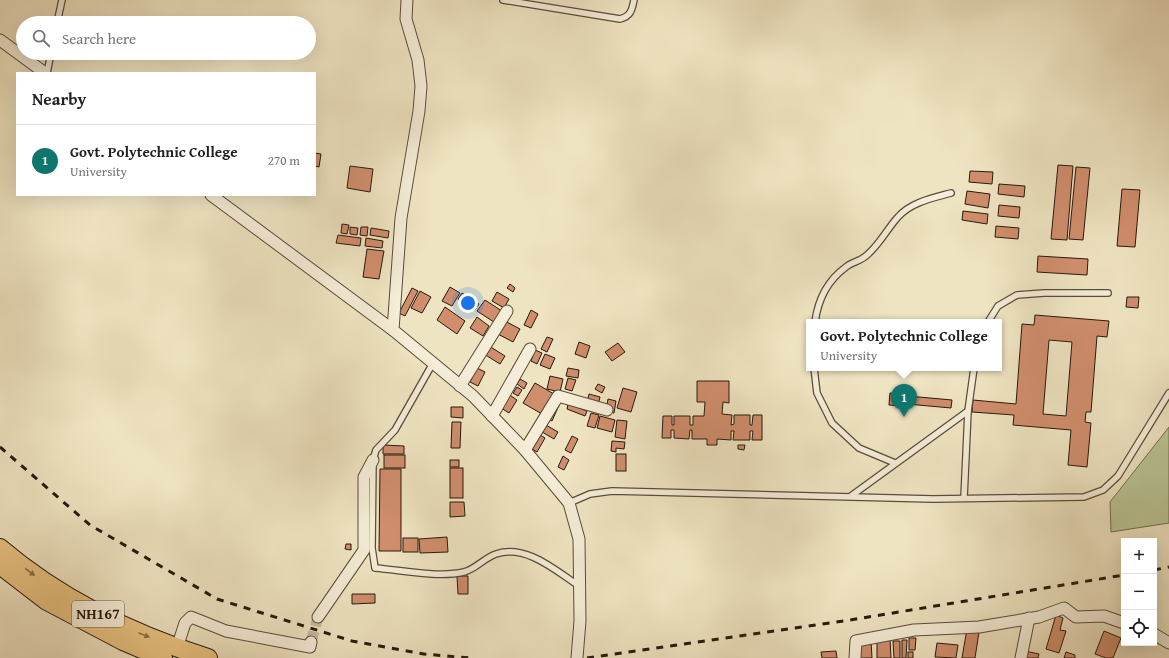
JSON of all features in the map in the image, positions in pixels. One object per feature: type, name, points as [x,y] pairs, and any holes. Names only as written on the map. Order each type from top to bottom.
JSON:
[{"type":"highway","name":"NH167","points":[[0,548],[42,581],[79,604],[126,627],[160,654]]},
{"type":"highway","name":"NH167","points":[[0,565],[47,601],[91,626],[160,654],[208,658]]},
{"type":"street","points":[[393,330],[401,218],[419,111],[421,86],[418,60],[406,19],[407,0]]},
{"type":"street","points":[[0,40],[16,51]]},
{"type":"street","points":[[28,60],[45,72]]},
{"type":"street","points":[[212,196],[393,330],[460,386],[492,416],[524,450],[568,503],[579,539],[580,622],[577,658]]},
{"type":"street","points":[[460,386],[507,311]]},
{"type":"street","points":[[492,416],[530,349]]},
{"type":"street","points":[[524,450],[558,396],[607,410]]},
{"type":"street","points":[[318,617],[364,550],[364,477],[373,460]]},
{"type":"street","points":[[855,658],[856,641],[914,630],[979,627],[1029,618],[1064,608],[1076,617],[1104,616],[1121,622]]},
{"type":"street","points":[[160,654],[191,616],[226,631],[310,648],[311,642]]},
{"type":"street","points":[[1021,658],[1029,618]]},
{"type":"street","points":[[1157,636],[1169,643]]},
{"type":"lane","points":[[59,16],[62,0]]},
{"type":"lane","points":[[503,0],[620,19],[626,17],[631,12],[634,0]]},
{"type":"lane","points":[[46,72],[49,60]]},
{"type":"lane","points":[[815,319],[816,313],[828,284],[846,267],[866,257],[880,242],[898,216],[920,202],[951,193]]},
{"type":"lane","points":[[990,319],[998,306],[1018,295],[1044,293],[1108,293]]},
{"type":"lane","points":[[433,363],[395,430],[376,450],[373,460],[372,548],[375,568],[441,573],[463,572],[477,567],[495,555],[510,552],[526,555],[543,562],[580,587]]},
{"type":"lane","points":[[814,371],[817,393],[832,424],[859,448],[895,463]]},
{"type":"lane","points":[[964,498],[968,411],[974,371]]},
{"type":"lane","points":[[568,503],[590,494],[612,491],[964,498],[1084,497],[1103,490],[1118,476],[1169,394]]},
{"type":"lane","points":[[851,496],[968,411]]},
{"type":"green space","points":[[1169,427],[1169,523],[1111,532],[1110,502]]},
{"type":"building","points":[[316,153],[321,154],[319,167],[316,166]]},
{"type":"building","points":[[1058,165],[1073,166],[1067,240],[1051,239]]},
{"type":"building","points":[[350,166],[373,169],[370,192],[347,188]]},
{"type":"building","points":[[1076,167],[1090,168],[1083,240],[1069,239]]},
{"type":"building","points":[[970,171],[993,172],[992,184],[969,182]]},
{"type":"building","points":[[999,184],[1025,186],[1024,197],[998,194]]},
{"type":"building","points":[[1122,189],[1140,190],[1135,247],[1117,246]]},
{"type":"building","points":[[967,191],[990,194],[988,208],[965,204]]},
{"type":"building","points":[[999,205],[1020,207],[1019,218],[998,216]]},
{"type":"building","points":[[963,211],[988,214],[987,224],[962,220]]},
{"type":"building","points":[[342,224],[349,225],[347,234],[341,233]]},
{"type":"building","points":[[996,226],[1019,228],[1018,239],[995,237]]},
{"type":"building","points":[[350,227],[358,228],[357,235],[350,234]]},
{"type":"building","points":[[361,227],[368,227],[367,236],[360,235]]},
{"type":"building","points":[[371,228],[389,231],[388,238],[370,235]]},
{"type":"building","points":[[338,235],[361,238],[360,246],[336,243]]},
{"type":"building","points":[[366,238],[383,241],[382,248],[365,246]]},
{"type":"building","points":[[367,249],[384,251],[379,279],[363,277]]},
{"type":"building","points":[[1038,256],[1088,259],[1087,275],[1037,272]]},
{"type":"building","points":[[510,284],[515,288],[513,292],[507,288]]},
{"type":"building","points":[[450,287],[460,293],[452,306],[442,301]]},
{"type":"building","points":[[412,288],[418,291],[405,316],[399,313]]},
{"type":"building","points":[[420,291],[431,297],[422,313],[411,308]]},
{"type":"building","points":[[497,292],[509,299],[504,308],[492,301]]},
{"type":"building","points":[[462,293],[479,304],[475,310],[458,299]]},
{"type":"building","points":[[1127,297],[1139,297],[1138,308],[1126,307]]},
{"type":"building","points":[[485,300],[505,313],[497,324],[477,311]]},
{"type":"building","points":[[445,307],[465,321],[457,334],[437,320]]},
{"type":"building","points":[[531,310],[538,314],[531,328],[524,325]]},
{"type":"building","points":[[1035,315],[1109,321],[1107,337],[1097,336],[1091,412],[1086,412],[1085,422],[1091,423],[1087,467],[1068,465],[1071,430],[1013,425],[1014,415],[972,412],[973,400],[1016,404],[1022,324],[1034,325]],"holes":[[[1049,340],[1072,342],[1066,416],[1043,414]]]},
{"type":"building","points":[[477,317],[489,326],[483,336],[470,328]]},
{"type":"building","points":[[503,320],[520,329],[513,342],[496,333]]},
{"type":"building","points":[[547,337],[553,339],[547,352],[541,349]]},
{"type":"building","points":[[579,342],[590,346],[586,358],[575,354]]},
{"type":"building","points":[[618,343],[625,352],[612,361],[605,352]]},
{"type":"building","points":[[489,346],[505,356],[500,364],[484,354]]},
{"type":"building","points":[[535,350],[542,353],[537,364],[531,361]]},
{"type":"building","points":[[545,354],[555,358],[550,369],[540,365]]},
{"type":"building","points":[[477,368],[485,372],[478,386],[470,382]]},
{"type":"building","points":[[568,368],[579,370],[578,378],[566,376]]},
{"type":"building","points":[[550,376],[563,379],[560,392],[547,389]]},
{"type":"building","points":[[568,378],[576,380],[572,391],[565,389]]},
{"type":"building","points":[[520,379],[527,383],[524,389],[517,384]]},
{"type":"building","points":[[697,381],[729,381],[729,403],[723,402],[722,414],[732,415],[731,425],[734,424],[734,415],[750,415],[750,425],[752,425],[753,415],[762,415],[762,440],[752,440],[753,431],[750,431],[750,440],[733,440],[734,431],[731,431],[731,440],[717,439],[717,445],[707,445],[707,439],[692,439],[692,430],[690,430],[689,439],[674,438],[674,430],[671,430],[671,438],[662,438],[663,416],[672,416],[672,425],[674,425],[674,416],[690,416],[690,425],[693,425],[693,416],[704,416],[705,402],[697,402]]},
{"type":"building","points":[[535,383],[554,394],[542,414],[523,403]]},
{"type":"building","points":[[598,384],[605,387],[602,393],[595,389]]},
{"type":"building","points":[[517,387],[522,390],[518,396],[513,393]]},
{"type":"building","points":[[623,388],[637,392],[631,412],[617,408]]},
{"type":"building","points":[[507,393],[517,400],[509,413],[498,406]]},
{"type":"building","points":[[890,393],[905,395],[904,406],[889,405]]},
{"type":"building","points":[[589,394],[600,397],[597,409],[586,407]]},
{"type":"building","points":[[908,396],[952,400],[951,408],[907,404]]},
{"type":"building","points":[[608,399],[616,401],[614,413],[606,411]]},
{"type":"building","points":[[560,403],[552,421],[543,417]]},
{"type":"building","points":[[568,404],[587,411],[585,416],[567,409]]},
{"type":"building","points":[[451,407],[463,407],[463,418],[451,417]]},
{"type":"building","points":[[591,413],[599,415],[595,428],[587,426]]},
{"type":"building","points":[[600,416],[615,420],[612,432],[597,428]]},
{"type":"building","points":[[617,420],[627,421],[625,439],[615,437]]},
{"type":"building","points":[[452,422],[461,422],[460,448],[451,448]]},
{"type":"building","points":[[546,425],[558,432],[554,439],[542,432]]},
{"type":"building","points":[[537,433],[545,438],[537,452],[529,447]]},
{"type":"building","points":[[572,436],[578,439],[571,453],[565,450]]},
{"type":"building","points":[[612,441],[625,442],[624,449],[616,448],[616,452],[611,451]]},
{"type":"building","points":[[383,445],[404,446],[404,454],[383,454]]},
{"type":"building","points":[[738,445],[745,445],[744,450],[738,449]]},
{"type":"building","points":[[616,454],[626,454],[626,471],[616,471]]},
{"type":"building","points":[[384,455],[405,455],[405,468],[384,468]]},
{"type":"building","points":[[563,456],[569,460],[564,470],[558,467]]},
{"type":"building","points":[[450,460],[459,460],[459,467],[450,467]]},
{"type":"building","points":[[450,468],[463,468],[463,498],[450,498]]},
{"type":"building","points":[[380,469],[401,469],[401,551],[379,551]]},
{"type":"building","points":[[450,502],[464,502],[465,516],[450,517]]},
{"type":"building","points":[[447,537],[448,552],[420,553],[419,539]]},
{"type":"building","points":[[403,538],[418,538],[418,552],[403,552]]},
{"type":"building","points":[[346,544],[351,544],[351,550],[345,549]]},
{"type":"building","points":[[457,576],[468,576],[468,594],[458,594]]},
{"type":"building","points":[[352,594],[375,594],[375,603],[352,604]]},
{"type":"building","points":[[1056,615],[1063,618],[1060,630],[1066,631],[1059,653],[1046,649]]},
{"type":"building","points":[[967,629],[979,632],[975,658],[962,658]]},
{"type":"building","points":[[1104,631],[1121,638],[1113,658],[1106,658],[1095,654]]},
{"type":"building","points":[[909,638],[916,638],[915,650],[909,650]]},
{"type":"building","points":[[877,639],[890,639],[891,658],[877,658]]},
{"type":"building","points":[[902,640],[907,640],[906,658],[902,658]]},
{"type":"building","points":[[871,641],[872,658],[859,658],[858,642]]},
{"type":"building","points":[[893,641],[900,641],[900,658],[894,658]]},
{"type":"building","points":[[937,643],[958,645],[956,658],[935,657]]},
{"type":"building","points":[[836,651],[837,658],[822,658],[821,652]]},
{"type":"building","points":[[1025,651],[1039,654],[1038,658],[1023,658]]},
{"type":"building","points":[[908,652],[913,652],[913,658],[908,658]]},
{"type":"building","points":[[1066,652],[1075,655],[1075,658],[1064,658]]},
{"type":"tunnel","points":[[311,642],[318,617]]},
{"type":"railway","points":[[0,447],[90,525],[217,599],[352,641],[424,654],[470,658]]},
{"type":"railway","points":[[1157,569],[1169,567]]},
{"type":"railway","points":[[587,658],[850,620],[1121,575]]},
{"type":"place","name":"Govt. Polytechnic College","points":[[904,417]]}]
